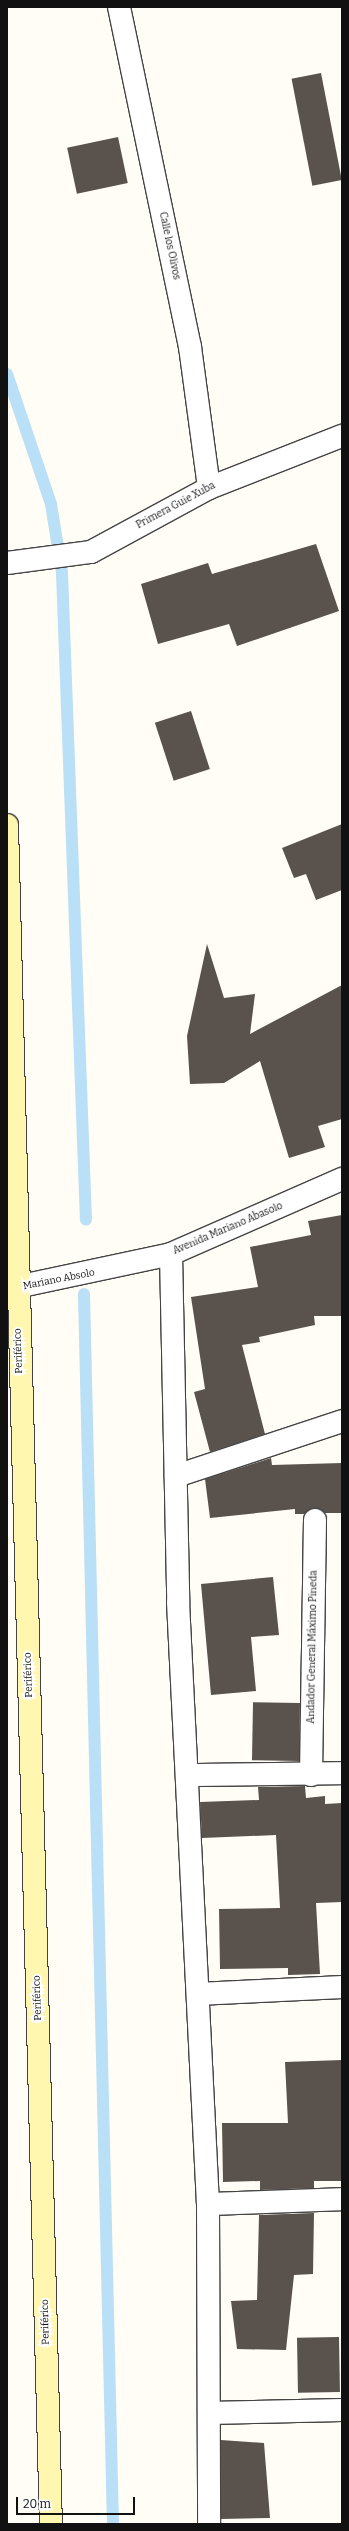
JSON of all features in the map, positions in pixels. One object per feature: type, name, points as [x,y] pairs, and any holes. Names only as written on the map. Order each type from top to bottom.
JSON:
[{"type":"main road","name":"Periférico","points":[[7,825],[12,1289],[51,2524]]},
{"type":"street","name":"Calle los Olivos","points":[[120,7],[190,347],[208,488]]},
{"type":"street","name":"Primera Guie Xuba","points":[[7,563],[78,555],[91,552],[208,488],[342,436]]},
{"type":"street","name":"Avenida Mariano Abasolo","points":[[110,1269],[171,1254],[342,1179]]},
{"type":"street","points":[[171,1254],[176,1476],[187,1775],[208,2204],[209,2524]]},
{"type":"street","name":"Mariano Absolo","points":[[12,1289],[110,1269]]},
{"type":"street","points":[[176,1476],[342,1421]]},
{"type":"street","name":"Andador General Máximo Pineda","points":[[311,1775],[315,1520]]},
{"type":"street","points":[[187,1775],[311,1775],[342,1773]]},
{"type":"street","points":[[198,1994],[342,1987]]},
{"type":"street","points":[[208,2204],[342,2199]]},
{"type":"street","points":[[209,2413],[342,2410]]},
{"type":"building","points":[[321,73],[342,180],[312,186],[292,79]]},
{"type":"building","points":[[118,137],[128,183],[77,194],[67,148]]},
{"type":"building","points":[[316,544],[339,611],[237,646],[229,624],[158,644],[141,584],[208,563],[212,574]]},
{"type":"building","points":[[191,711],[210,769],[174,781],[155,723]]},
{"type":"building","points":[[342,824],[342,890],[316,900],[306,874],[294,878],[282,848]]},
{"type":"building","points":[[207,944],[224,998],[255,994],[250,1034],[342,985],[342,1119],[318,1126],[325,1147],[289,1158],[260,1061],[224,1083],[190,1084],[187,1036]]},
{"type":"building","points":[[342,1215],[342,1316],[314,1316],[315,1325],[259,1337],[260,1342],[242,1345],[265,1434],[210,1452],[194,1392],[205,1389],[191,1297],[258,1287],[250,1247],[311,1235],[308,1221]]},
{"type":"building","points":[[271,1458],[272,1465],[342,1463],[342,1513],[325,1513],[315,1508],[304,1514],[295,1514],[295,1509],[210,1518],[205,1479]]},
{"type":"building","points":[[273,1577],[279,1635],[251,1637],[256,1691],[211,1695],[201,1584]]},
{"type":"building","points":[[253,1702],[300,1703],[299,1761],[252,1760]]},
{"type":"building","points":[[305,1786],[306,1798],[325,1796],[325,1804],[342,1803],[342,1902],[316,1903],[320,1974],[288,1975],[288,1968],[220,1969],[219,1909],[280,1908],[276,1835],[202,1838],[200,1802],[259,1800],[258,1787]]},
{"type":"building","points":[[342,2060],[342,2181],[314,2181],[314,2188],[260,2190],[260,2181],[223,2182],[222,2123],[288,2123],[285,2062]]},
{"type":"building","points":[[314,2213],[313,2274],[294,2275],[286,2350],[237,2349],[231,2301],[257,2300],[259,2215]]},
{"type":"building","points":[[339,2337],[340,2392],[298,2393],[297,2338]]},
{"type":"building","points":[[221,2440],[264,2443],[270,2518],[221,2519]]},
{"type":"waterway","points":[[7,374],[51,504],[62,573],[86,1220]]},
{"type":"waterway","points":[[84,1294],[113,2524]]}]
